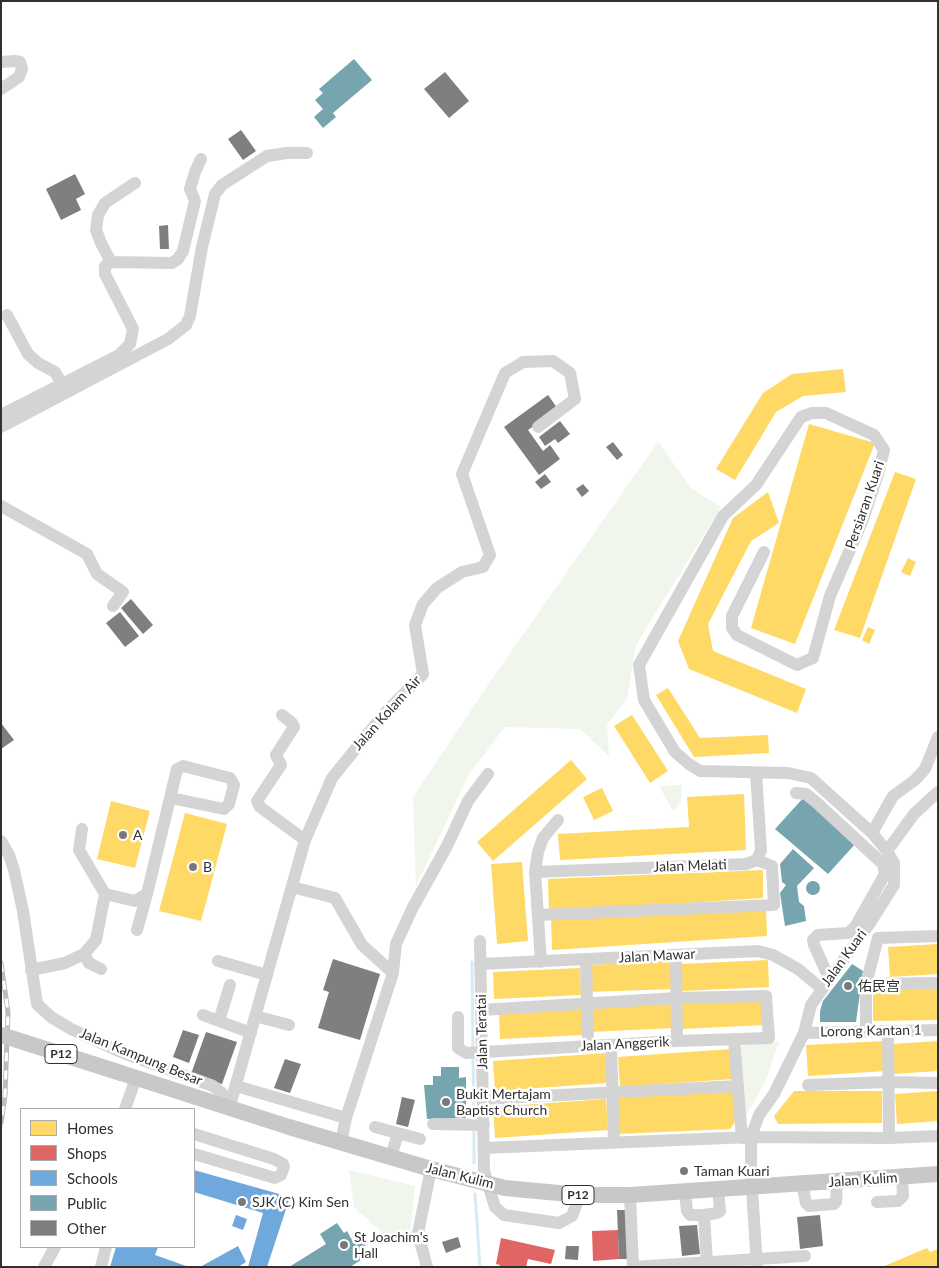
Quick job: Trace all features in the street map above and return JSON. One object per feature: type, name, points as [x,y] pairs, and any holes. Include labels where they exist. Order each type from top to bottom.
[{"type":"main road","name":"Jalan Kulim","points":[[1,1035],[229,1109],[391,1158],[505,1188],[580,1195],[630,1195],[938,1174]]},
{"type":"street","points":[[1,62],[20,62],[22,68],[18,76],[1,89]]},
{"type":"street","points":[[1,427],[168,339],[186,325],[190,316],[202,247],[215,194],[222,186],[267,156],[287,153],[306,154]]},
{"type":"street","points":[[1,415],[119,356],[130,344],[133,328],[105,274],[104,266],[111,262],[172,264],[178,259],[183,251],[195,201],[190,189],[201,159]]},
{"type":"street","points":[[111,262],[96,230],[98,215],[105,203],[135,183]]},
{"type":"street","points":[[7,315],[28,354],[38,363],[55,372],[62,384]]},
{"type":"street","name":"Jalan Kolam Air","points":[[229,1109],[305,840],[332,778],[383,715],[423,674],[415,625],[423,604],[437,588],[462,572],[483,567],[490,555],[462,474],[504,373],[523,362],[553,361],[570,373],[575,399],[538,427]]},
{"type":"street","name":"Persiaran Kuari","points":[[764,552],[732,616],[732,628],[738,635],[798,665],[813,658],[830,596],[862,522],[876,482],[884,450],[874,435],[826,413],[812,413],[801,417],[756,484],[723,516],[639,665],[644,700],[675,752],[682,758],[700,771],[788,773]]},
{"type":"street","points":[[1,506],[87,554],[97,574],[123,592],[113,606]]},
{"type":"street","points":[[282,715],[294,727],[276,755],[281,765],[257,801],[260,807],[305,840]]},
{"type":"street","points":[[872,833],[894,796],[915,780],[925,769],[938,737]]},
{"type":"street","points":[[137,930],[171,798],[176,769],[182,766],[230,778],[234,786],[229,804],[224,809],[171,798]]},
{"type":"street","points":[[538,915],[774,905],[772,866],[756,860],[760,850],[756,773]]},
{"type":"street","name":"Jalan Kuari","points":[[756,1263],[747,1137],[759,1115],[774,1094],[804,1033],[811,1005],[870,923],[894,885],[894,863],[872,833],[811,778],[788,773]]},
{"type":"street","points":[[341,1143],[346,1118],[393,973],[396,944],[468,801],[488,774]]},
{"type":"street","points":[[887,851],[914,814],[938,792]]},
{"type":"street","points":[[796,793],[806,794],[848,830],[883,864],[885,874],[862,915],[848,933],[815,936],[813,940],[814,946],[830,978]]},
{"type":"street","points":[[540,962],[535,872],[538,852],[544,838],[558,820]]},
{"type":"street","points":[[848,830],[858,820]]},
{"type":"street","points":[[31,970],[65,963],[84,954],[96,940],[104,894],[79,850],[82,829]]},
{"type":"street","name":"Jalan Kampung Besar","points":[[1,842],[9,855],[14,870],[23,910],[36,1004],[50,1017],[71,1029],[121,1052],[214,1086],[222,1093],[229,1109]]},
{"type":"street","name":"Jalan Melati","points":[[535,872],[746,864],[756,860]]},
{"type":"street","points":[[292,887],[335,898],[362,945],[393,973]]},
{"type":"street","points":[[104,894],[135,901],[147,894]]},
{"type":"street","points":[[866,1032],[866,984],[878,938],[938,936]]},
{"type":"street","name":"Jalan Teratai","points":[[480,941],[484,1171],[495,1207],[504,1215],[559,1223],[572,1216],[580,1195]]},
{"type":"street","name":"Jalan Mawar","points":[[480,964],[758,952],[773,955],[798,969],[822,989]]},
{"type":"street","points":[[84,954],[90,963],[101,969]]},
{"type":"street","points":[[676,955],[677,1041]]},
{"type":"street","points":[[586,960],[588,1046]]},
{"type":"street","points":[[218,961],[267,976]]},
{"type":"street","points":[[866,984],[938,983]]},
{"type":"street","points":[[219,1021],[230,985]]},
{"type":"street","name":"Jalan Anggerik","points":[[458,1016],[458,1048],[466,1053],[677,1041],[769,1038],[766,996],[677,998]]},
{"type":"street","points":[[481,1010],[677,998]]},
{"type":"street","points":[[203,1015],[251,1033]]},
{"type":"street","points":[[256,1016],[289,1026]]},
{"type":"street","name":"Lorong Kantan 1","points":[[804,1033],[938,1030]]},
{"type":"street","points":[[888,1031],[889,1138]]},
{"type":"street","points":[[734,1039],[738,1086],[747,1137]]},
{"type":"street","points":[[611,1045],[614,1143]]},
{"type":"street","points":[[125,1108],[129,1075]]},
{"type":"street","points":[[808,1085],[889,1082],[938,1083]]},
{"type":"street","points":[[236,1086],[346,1118]]},
{"type":"street","points":[[483,1099],[738,1086]]},
{"type":"street","points":[[434,1124],[484,1125]]},
{"type":"street","points":[[374,1127],[420,1139]]},
{"type":"street","points":[[195,1134],[236,1141],[278,1160],[284,1166],[281,1175],[275,1178],[195,1154]]},
{"type":"street","points":[[391,1158],[398,1134]]},
{"type":"street","points":[[484,1148],[747,1137],[889,1138],[938,1136]]},
{"type":"street","points":[[427,1267],[418,1233],[431,1169]]},
{"type":"street","points":[[877,1202],[898,1200],[903,1196],[902,1177]]},
{"type":"street","points":[[802,1184],[806,1203],[809,1206],[817,1206],[834,1204],[836,1202],[837,1182]]},
{"type":"street","points":[[685,1192],[687,1211],[690,1215],[704,1215],[717,1213],[720,1210],[718,1189]]},
{"type":"street","points":[[630,1195],[633,1267],[707,1262],[756,1263],[805,1256]]},
{"type":"street","points":[[704,1215],[707,1262]]},
{"type":"street","points":[[44,1267],[54,1248]]},
{"type":"street","points":[[100,1267],[106,1248]]},
{"type":"shaded area","points":[[658,442],[692,489],[721,507],[636,645],[627,698],[607,725],[609,756],[580,729],[505,727],[469,774],[416,886],[413,797],[490,682]]},
{"type":"shaded area","points":[[682,785],[681,802],[673,811],[659,786]]},
{"type":"shaded area","points":[[779,1042],[765,1082],[744,1119],[740,1045]]},
{"type":"shaded area","points":[[349,1170],[415,1186],[410,1234],[394,1244],[354,1207]]},
{"type":"building: Homes","points":[[843,369],[846,392],[803,396],[776,412],[735,480],[716,469],[763,393],[792,374]]},
{"type":"building: Homes","points":[[809,424],[875,443],[795,644],[751,628]]},
{"type":"building: Homes","points":[[895,472],[916,479],[860,638],[834,630]]},
{"type":"building: Homes","points":[[768,492],[779,523],[751,541],[708,624],[713,651],[806,689],[797,713],[689,669],[678,641],[733,518]]},
{"type":"building: Homes","points":[[908,558],[916,562],[910,576],[901,572]]},
{"type":"building: Homes","points":[[868,627],[875,630],[869,644],[862,640]]},
{"type":"building: Homes","points":[[668,688],[700,738],[768,735],[769,753],[694,757],[656,695]]},
{"type":"building: Homes","points":[[632,715],[668,771],[650,783],[614,726]]},
{"type":"building: Homes","points":[[571,760],[587,779],[493,861],[477,842]]},
{"type":"building: Homes","points":[[602,788],[613,811],[594,820],[583,797]]},
{"type":"building: Homes","points":[[744,794],[746,850],[560,860],[558,834],[689,827],[687,797]]},
{"type":"building: Homes","name":"A","points":[[111,801],[150,811],[135,868],[97,859]]},
{"type":"building: Homes","name":"B","points":[[185,813],[227,824],[201,921],[159,911]]},
{"type":"building: Homes","points":[[522,862],[528,941],[497,944],[491,864]]},
{"type":"building: Homes","points":[[763,870],[763,898],[549,912],[548,879]]},
{"type":"building: Homes","points":[[766,908],[767,936],[552,950],[551,917]]},
{"type":"building: Homes","points":[[938,944],[938,974],[890,977],[888,947]]},
{"type":"building: Homes","points":[[768,960],[769,987],[682,991],[681,964]]},
{"type":"building: Homes","points":[[674,961],[674,989],[588,992],[587,965]]},
{"type":"building: Homes","points":[[580,968],[581,995],[494,999],[493,972]]},
{"type":"building: Homes","points":[[938,988],[938,1020],[873,1021],[873,989]]},
{"type":"building: Homes","points":[[763,998],[765,1025],[681,1029],[680,1002]]},
{"type":"building: Homes","points":[[673,1001],[674,1028],[591,1032],[590,1005]]},
{"type":"building: Homes","points":[[582,1008],[583,1035],[500,1039],[499,1013]]},
{"type":"building: Homes","points":[[884,1041],[886,1071],[808,1076],[806,1045]]},
{"type":"building: Homes","points":[[938,1041],[938,1071],[893,1074],[892,1044]]},
{"type":"building: Homes","points":[[731,1049],[733,1079],[620,1087],[618,1057]]},
{"type":"building: Homes","points":[[606,1053],[608,1083],[495,1091],[493,1061]]},
{"type":"building: Homes","points":[[734,1091],[735,1122],[730,1129],[618,1134],[616,1096]]},
{"type":"building: Homes","points":[[794,1091],[882,1091],[882,1123],[778,1124],[774,1116]]},
{"type":"building: Homes","points":[[938,1091],[938,1121],[897,1124],[895,1094]]},
{"type":"building: Homes","points":[[606,1099],[608,1130],[495,1138],[493,1107]]},
{"type":"building: Homes","name":"Taman Kuari","points":[[680,1168],[688,1168],[688,1174],[680,1174]]},
{"type":"building: Homes","points":[[927,1248],[930,1252],[938,1249],[938,1267],[882,1267]]},
{"type":"building: Shops","points":[[618,1230],[619,1259],[593,1261],[592,1231]]},
{"type":"building: Shops","points":[[501,1238],[555,1250],[551,1264],[528,1259],[526,1267],[499,1267],[500,1265],[496,1264]]},
{"type":"building: Schools","points":[[195,1170],[290,1197],[267,1267],[248,1267],[263,1213],[195,1192]]},
{"type":"building: Schools","points":[[236,1215],[247,1219],[243,1230],[232,1226]]},
{"type":"building: Schools","points":[[238,1246],[246,1262],[238,1267],[200,1267]]},
{"type":"building: Schools","points":[[116,1248],[158,1248],[155,1255],[189,1267],[110,1267]]},
{"type":"building: Public","points":[[354,59],[372,80],[333,113],[336,117],[323,128],[314,117],[323,109],[315,100],[323,93],[319,89]]},
{"type":"building: Public","points":[[805,796],[857,842],[828,874],[775,829]]},
{"type":"building: Public","points":[[793,849],[814,868],[797,886],[799,902],[804,906],[806,921],[785,926],[780,893],[786,885],[782,882],[780,864]]},
{"type":"building: Public","points":[[813,881],[818,883],[820,888],[818,893],[813,895],[808,893],[806,888],[808,883]]},
{"type":"building: Public","name":"佑民宫","points":[[852,964],[863,971],[856,1022],[820,1022],[820,1011],[823,1001]]},
{"type":"building: Public","name":"Bukit Mertajam Baptist Church","points":[[441,1067],[459,1067],[459,1078],[466,1077],[466,1118],[427,1119],[424,1085],[433,1085],[433,1076],[441,1076]]},
{"type":"building: Public","name":"St Joachim's Hall","points":[[337,1223],[344,1233],[347,1231],[352,1240],[359,1235],[366,1246],[359,1250],[364,1258],[350,1267],[289,1267],[326,1244],[320,1234]]},
{"type":"building: Other","points":[[445,72],[469,101],[449,118],[424,89]]},
{"type":"building: Other","points":[[241,130],[256,151],[243,160],[228,139]]},
{"type":"building: Other","points":[[75,174],[85,194],[76,199],[81,210],[61,220],[46,189]]},
{"type":"building: Other","points":[[168,225],[169,249],[160,249],[159,226]]},
{"type":"building: Other","points":[[548,395],[558,409],[528,430],[543,451],[550,445],[560,459],[539,475],[504,427]]},
{"type":"building: Other","points":[[560,421],[570,434],[558,443],[555,439],[545,446],[539,437]]},
{"type":"building: Other","points":[[613,442],[623,455],[617,460],[606,447]]},
{"type":"building: Other","points":[[545,474],[551,482],[541,489],[535,482]]},
{"type":"building: Other","points":[[583,484],[589,491],[582,497],[576,489]]},
{"type":"building: Other","points":[[131,599],[153,625],[143,634],[121,608]]},
{"type":"building: Other","points":[[120,612],[139,636],[125,647],[106,623]]},
{"type":"building: Other","points":[[1,723],[14,740],[1,749]]},
{"type":"building: Other","points":[[333,959],[380,974],[360,1040],[318,1028],[329,992],[323,990]]},
{"type":"building: Other","points":[[183,1030],[199,1035],[189,1063],[173,1057]]},
{"type":"building: Other","points":[[206,1032],[237,1042],[222,1084],[191,1074]]},
{"type":"building: Other","points":[[285,1059],[301,1064],[290,1093],[274,1088]]},
{"type":"building: Other","points":[[402,1097],[415,1100],[408,1127],[396,1124]]},
{"type":"building: Other","points":[[617,1210],[628,1210],[630,1259],[619,1259]]},
{"type":"building: Other","points":[[820,1215],[823,1246],[800,1249],[797,1217]]},
{"type":"building: Other","points":[[697,1225],[700,1254],[682,1256],[679,1226]]},
{"type":"building: Other","points":[[458,1237],[461,1247],[446,1253],[442,1242]]},
{"type":"building: Other","points":[[566,1246],[579,1246],[578,1260],[565,1259]]},
{"type":"waterway","points":[[472,962],[473,1048]]},
{"type":"waterway","points":[[473,1055],[474,1121]]},
{"type":"waterway","points":[[474,1127],[474,1163]]},
{"type":"waterway","points":[[475,1194],[480,1267]]},
{"type":"railway","points":[[1,963],[8,1012],[5,1096],[1,1123]]},
{"type":"place","name":"A","points":[[123,835]]},
{"type":"place","name":"B","points":[[193,867]]},
{"type":"place","name":"佑民宫","points":[[848,986]]},
{"type":"place","name":"Bukit Mertajam Baptist Church","points":[[446,1102]]},
{"type":"place","name":"Taman Kuari","points":[[684,1171]]},
{"type":"place","name":"SJK (C) Kim Sen","points":[[242,1202]]},
{"type":"place","name":"St Joachim's Hall","points":[[344,1245]]}]
